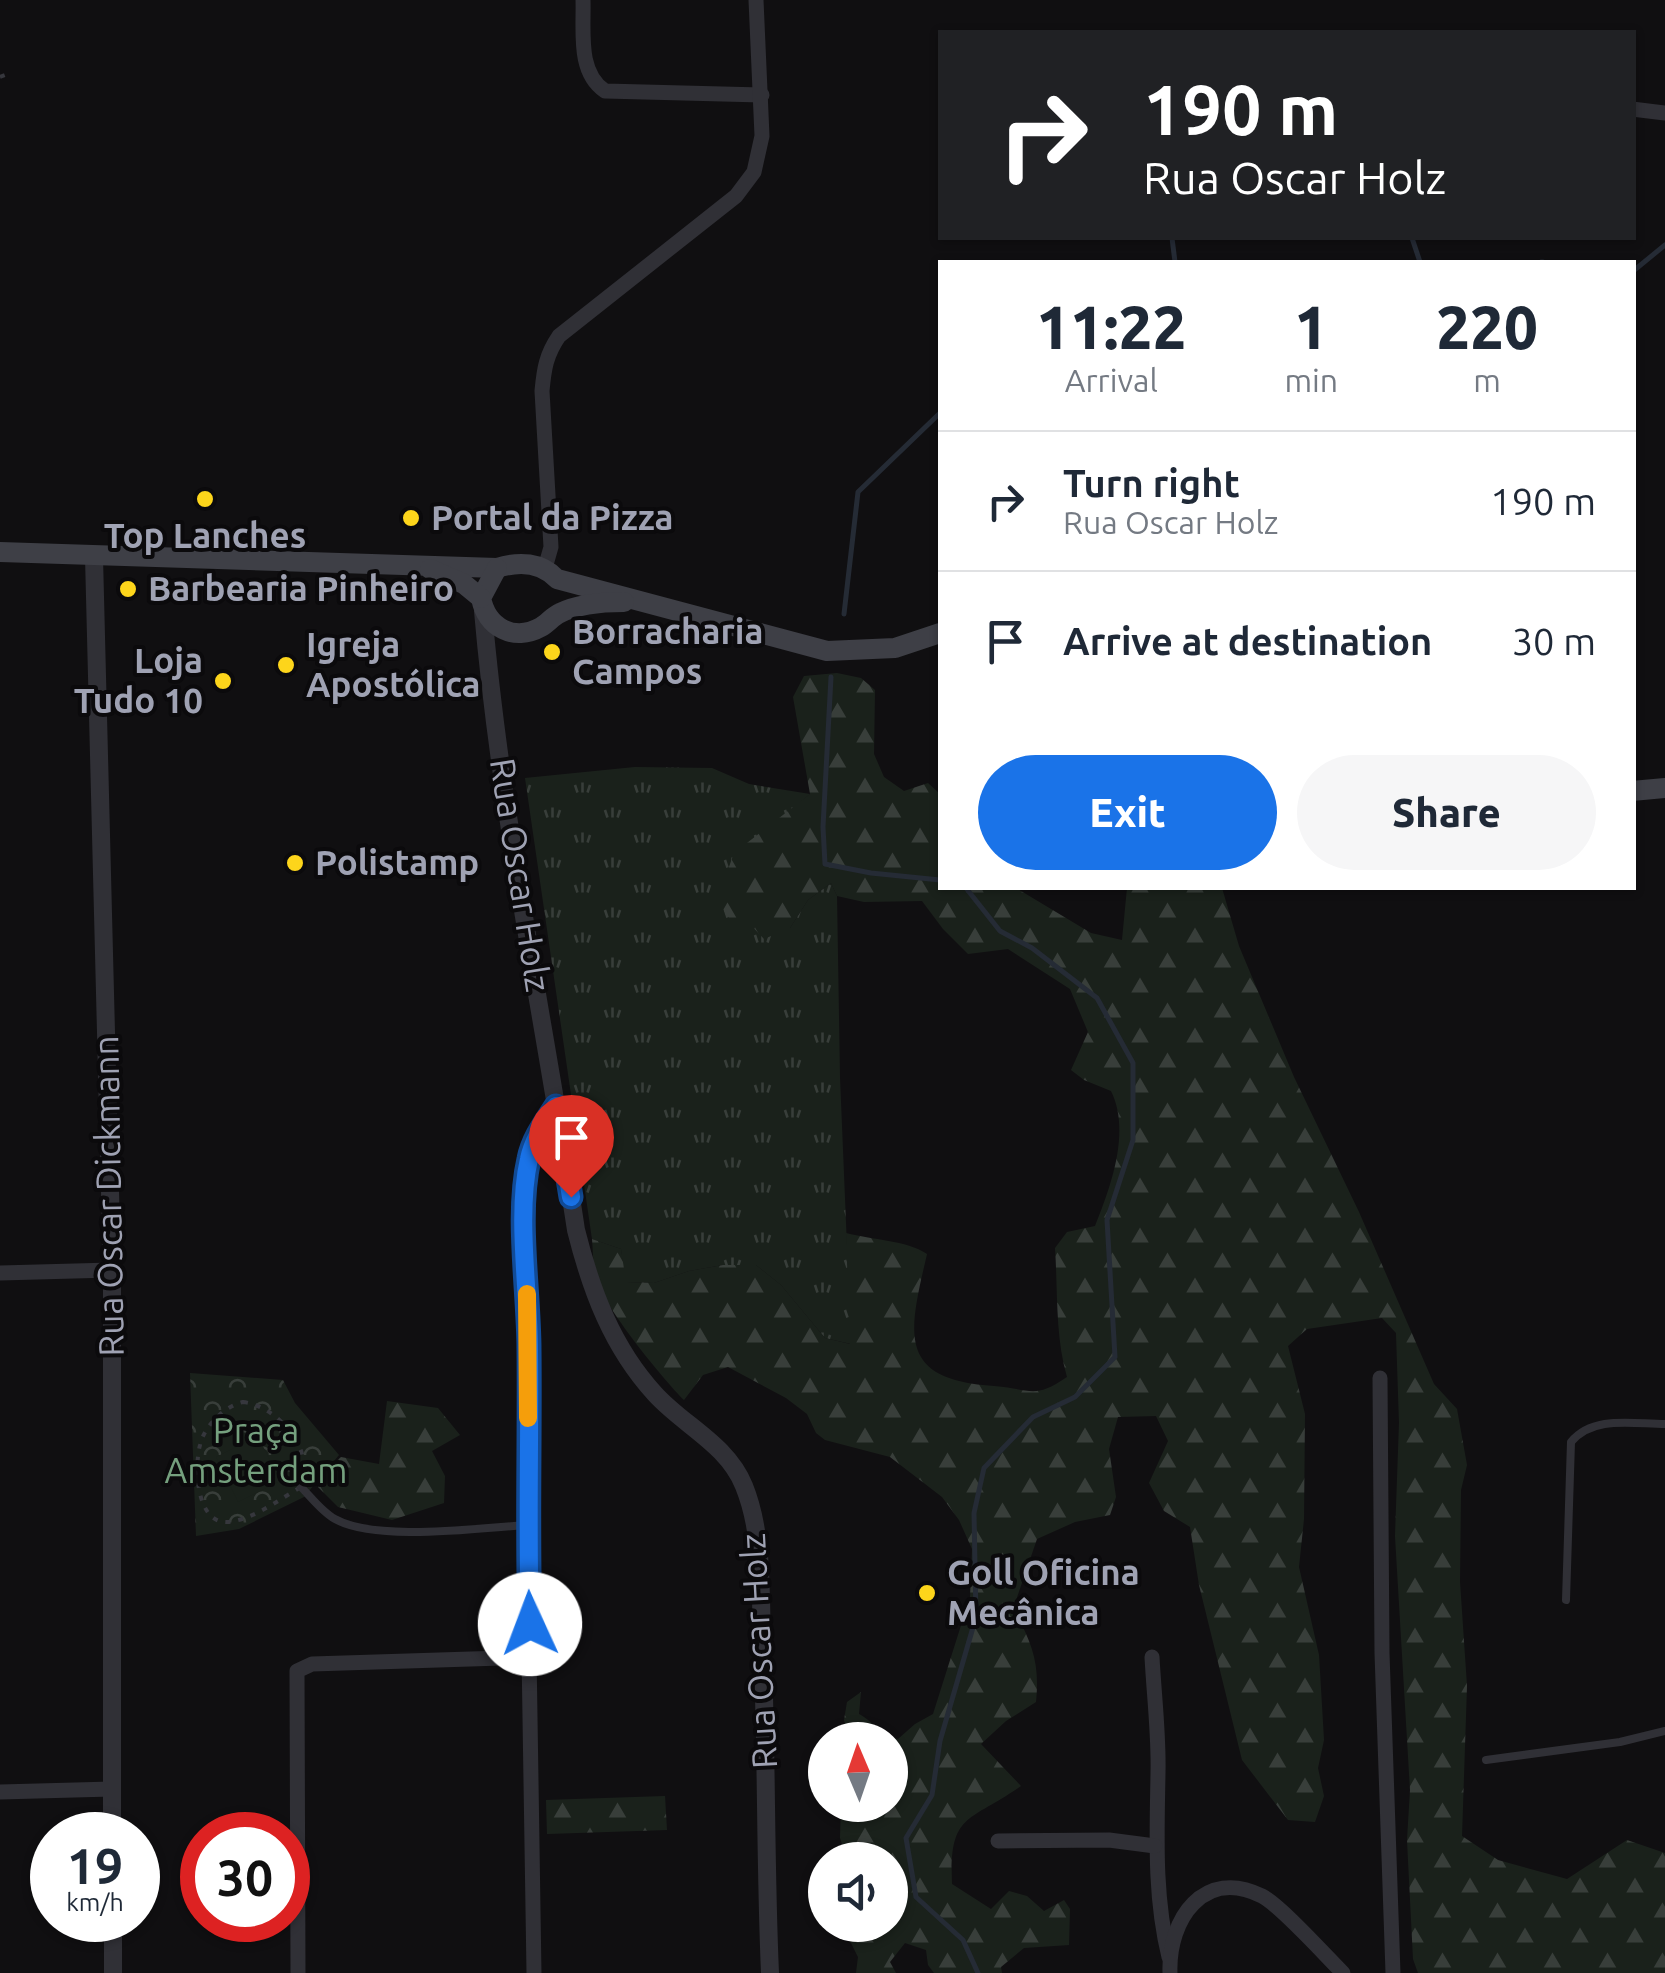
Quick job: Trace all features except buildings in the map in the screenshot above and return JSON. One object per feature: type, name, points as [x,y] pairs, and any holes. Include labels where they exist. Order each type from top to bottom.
[{"type":"main road","points":[[0,552],[497,568],[525,563],[646,602],[827,651],[895,648],[938,635]]},
{"type":"main road","points":[[409,563],[443,572],[482,604],[504,630],[518,635],[539,628],[559,613],[614,602],[646,602]]},
{"type":"main road","points":[[482,604],[497,568]]},
{"type":"main road","points":[[551,574],[559,613]]},
{"type":"main road","points":[[1636,791],[1665,788]]},
{"type":"street","points":[[583,0],[586,68],[592,83],[605,92],[762,95]]},
{"type":"street","points":[[551,574],[542,392],[549,351],[560,336],[736,196],[754,172],[762,136],[756,0]]},
{"type":"street","points":[[1636,109],[1665,113]]},
{"type":"street","name":"Rua Oscar Dickmann","points":[[94,557],[112,1270],[112,1812]]},
{"type":"street","name":"Rua Oscar Holz","points":[[482,604],[489,675],[556,1106],[576,1230],[593,1293],[636,1369],[670,1408],[723,1452],[735,1468],[752,1507],[759,1550],[770,1973]]},
{"type":"street","points":[[489,675],[499,644],[518,635]]},
{"type":"street","points":[[534,1973],[527,1526],[529,1348],[524,1199],[528,1160],[536,1136],[556,1106]]},
{"type":"street","points":[[0,1273],[112,1270]]},
{"type":"street","points":[[1380,1378],[1382,1653],[1393,1973]]},
{"type":"street","points":[[1152,1657],[1158,1769],[1155,1846],[1169,1965]]},
{"type":"street","points":[[298,1973],[297,1670],[312,1664],[530,1658]]},
{"type":"street","points":[[0,1792],[112,1790]]},
{"type":"street","points":[[998,1841],[1109,1840],[1155,1846]]},
{"type":"street","points":[[1169,1965],[1185,1909],[1211,1891],[1232,1888],[1264,1897],[1343,1973]]},
{"type":"street","points":[[112,1942],[113,1973]]},
{"type":"lane","points":[[1566,1600],[1571,1442],[1580,1431],[1594,1424],[1665,1424]]},
{"type":"lane","points":[[301,1488],[333,1518],[358,1528],[392,1531],[527,1526]]},
{"type":"lane","points":[[1486,1760],[1620,1742],[1665,1731]]},
{"type":"path","points":[[0,77],[8,74]]},
{"type":"path","points":[[233,1404],[262,1406],[272,1412],[302,1455],[301,1488],[250,1515],[230,1522],[216,1520],[206,1513],[200,1497],[200,1443],[233,1404]]},
{"type":"green space","points":[[837,673],[861,678],[875,690],[874,754],[884,777],[904,791],[928,783],[938,792],[938,890],[1019,890],[1091,933],[1122,940],[1127,890],[1223,890],[1239,946],[1294,1077],[1359,1212],[1434,1384],[1457,1409],[1467,1465],[1461,1490],[1460,1582],[1467,1686],[1462,1836],[1498,1860],[1567,1879],[1627,1840],[1665,1853],[1665,1973],[1418,1973],[1413,1959],[1407,1840],[1410,1790],[1395,1536],[1399,1423],[1396,1333],[1382,1318],[1307,1329],[1288,1346],[1305,1414],[1304,1519],[1299,1567],[1319,1655],[1324,1740],[1318,1768],[1324,1796],[1315,1822],[1288,1820],[1242,1760],[1199,1585],[1190,1527],[1164,1511],[1149,1483],[1168,1441],[1156,1416],[1118,1417],[1109,1449],[1116,1497],[1110,1515],[1075,1522],[1037,1539],[1013,1609],[1033,1653],[1036,1702],[1006,1721],[981,1744],[1021,1786],[966,1822],[954,1844],[952,1861],[952,1884],[991,1909],[1009,1891],[1027,1896],[1044,1911],[1064,1900],[1070,1909],[1069,1945],[1024,1948],[1001,1967],[1002,1973],[934,1973],[928,1965],[926,1950],[905,1943],[890,1962],[896,1973],[856,1973],[858,1957],[850,1942],[908,1942],[908,1842],[841,1842],[840,1822],[908,1822],[908,1730],[933,1714],[970,1597],[972,1549],[959,1520],[942,1497],[890,1457],[825,1440],[816,1433],[807,1414],[786,1398],[728,1367],[703,1375],[684,1400],[610,1306],[596,1278],[592,1239],[621,1249],[626,1282],[654,1283],[723,1265],[756,1265],[781,1285],[825,1338],[850,1344],[846,1233],[909,1246],[927,1254],[914,1328],[925,1362],[939,1374],[962,1382],[1039,1391],[1067,1377],[1059,1329],[1055,1248],[1067,1232],[1095,1226],[1112,1176],[1119,1123],[1111,1091],[1071,1070],[1088,1032],[1070,989],[1008,949],[968,954],[922,901],[864,902],[837,896],[831,883],[808,900],[790,928],[764,939],[749,923],[729,918],[717,900],[734,853],[810,794],[793,697],[804,676]]},
{"type":"green space","points":[[635,767],[712,768],[749,784],[810,794],[786,814],[790,928],[808,900],[831,883],[837,896],[851,1344],[825,1338],[781,1285],[756,1265],[689,1271],[654,1283],[625,1282],[621,1249],[592,1239],[525,778]]},
{"type":"green space","name":"Praça Amsterdam","points":[[190,1373],[283,1380],[295,1403],[339,1455],[304,1497],[239,1529],[196,1536]]},
{"type":"green space","points":[[387,1401],[438,1408],[460,1435],[432,1451],[445,1476],[444,1503],[392,1520],[338,1507],[318,1487],[323,1473],[341,1457],[379,1464]]},
{"type":"green space","points":[[258,1436],[280,1481],[238,1502],[216,1457]]},
{"type":"green space","points":[[861,1692],[859,1714],[870,1722],[844,1722],[847,1702]]},
{"type":"green space","points":[[665,1796],[667,1830],[547,1834],[546,1800]]},
{"type":"waterway","points":[[1172,240],[1175,260]]},
{"type":"waterway","points":[[1413,240],[1419,260]]},
{"type":"waterway","points":[[1636,269],[1665,245]]},
{"type":"waterway","points":[[844,614],[858,492],[938,415]]},
{"type":"waterway","points":[[831,677],[823,827],[825,864],[938,880]]},
{"type":"waterway","points":[[968,890],[1000,931],[1032,948],[1097,998],[1133,1063],[1133,1140],[1107,1220],[1115,1357],[1075,1397],[1033,1417],[984,1468],[974,1513],[976,1617],[940,1741],[932,1795],[906,1838],[916,1897],[963,1940],[978,1973]]},
{"type":"slow traffic","points":[[527,1294],[528,1418]]},
{"type":"place","name":"Top Lanches","points":[[205,499]]},
{"type":"place","name":"Portal da Pizza","points":[[411,518]]},
{"type":"place","name":"Barbearia Pinheiro","points":[[128,589]]},
{"type":"place","name":"Borracharia Campos","points":[[552,652]]},
{"type":"place","name":"Igreja Apostólica","points":[[286,665]]},
{"type":"place","name":"Loja Tudo 10","points":[[223,681]]},
{"type":"place","name":"Polistamp","points":[[295,863]]},
{"type":"place","name":"Goll Oficina Mecânica","points":[[927,1593]]},
{"type":"route","points":[[530,1624],[524,1199],[528,1160],[536,1136],[556,1106],[571,1197]]}]
